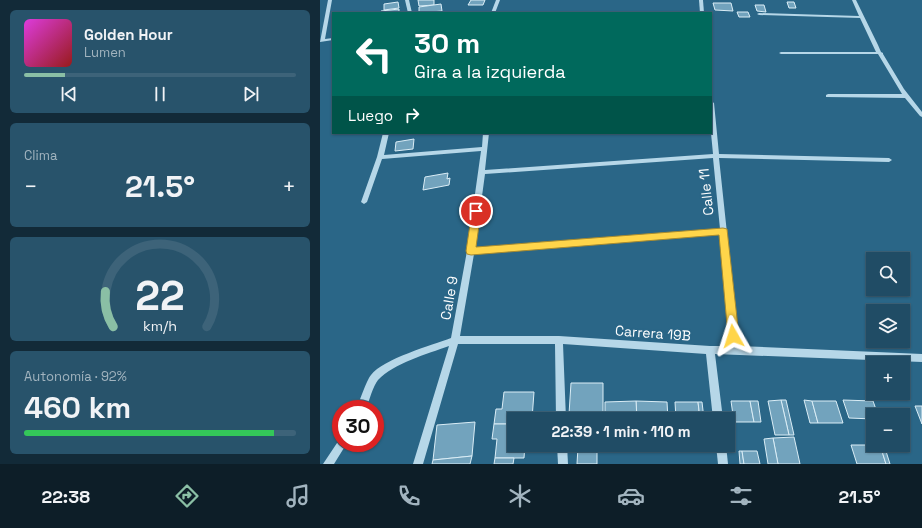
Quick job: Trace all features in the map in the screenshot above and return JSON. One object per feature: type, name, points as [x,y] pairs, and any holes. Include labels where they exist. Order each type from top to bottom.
[{"type":"street","points":[[330,0],[321,41],[332,39]]},
{"type":"street","points":[[407,0],[410,12]]},
{"type":"street","points":[[493,12],[498,0]]},
{"type":"street","points":[[701,0],[702,12]]},
{"type":"street","points":[[854,0],[905,96],[922,115]]},
{"type":"street","points":[[759,14],[862,17]]},
{"type":"street","points":[[782,53],[881,53]]},
{"type":"street","points":[[828,96],[905,96]]},
{"type":"street","name":"Calle 11","points":[[712,114],[735,350]]},
{"type":"street","points":[[364,202],[380,156],[386,134]]},
{"type":"street","name":"Calle 9","points":[[418,464],[455,340],[471,251],[486,134]]},
{"type":"street","points":[[380,156],[484,149]]},
{"type":"street","points":[[482,172],[716,156],[889,160]]},
{"type":"street","points":[[471,251],[723,231]]},
{"type":"street","points":[[365,400],[374,378],[386,368],[402,360],[455,340]]},
{"type":"street","name":"Carrera 19B","points":[[455,340],[559,340],[710,350],[922,358]]},
{"type":"street","points":[[559,340],[561,412]]},
{"type":"street","points":[[710,350],[717,412]]},
{"type":"street","points":[[328,464],[336,452]]},
{"type":"street","points":[[562,452],[563,464]]},
{"type":"street","points":[[722,452],[723,464]]},
{"type":"building","points":[[418,0],[434,0],[434,5],[419,6]]},
{"type":"building","points":[[471,0],[485,0],[483,5],[468,5]]},
{"type":"building","points":[[398,2],[399,8],[384,10],[384,4]]},
{"type":"building","points":[[787,2],[794,2],[796,8],[789,8]]},
{"type":"building","points":[[713,3],[731,3],[733,11],[715,10]]},
{"type":"building","points":[[441,4],[442,11],[419,12],[419,7]]},
{"type":"building","points":[[755,5],[764,5],[766,12],[757,11]]},
{"type":"building","points":[[399,9],[399,12],[381,11]]},
{"type":"building","points":[[737,12],[748,12],[750,17],[739,17]]},
{"type":"building","points":[[414,139],[413,149],[395,151],[396,142]]},
{"type":"building","points":[[448,173],[447,179],[450,178],[449,185],[423,190],[425,177]]},
{"type":"building","points":[[571,383],[603,383],[603,412],[569,412]]},
{"type":"building","points":[[504,392],[534,392],[533,412],[507,412],[507,424],[494,424],[496,409],[502,409]]},
{"type":"building","points":[[781,400],[786,400],[794,435],[789,435]]},
{"type":"building","points":[[781,400],[789,435],[775,435],[768,401]]},
{"type":"building","points":[[804,400],[812,401],[818,423],[810,423]]},
{"type":"building","points":[[843,400],[873,401],[876,408],[866,408],[866,419],[849,418]]},
{"type":"building","points":[[636,401],[667,402],[668,412],[637,412]]},
{"type":"building","points":[[636,401],[637,412],[605,412],[605,402]]},
{"type":"building","points":[[731,401],[750,401],[754,422],[735,422],[735,412],[733,412]]},
{"type":"building","points":[[750,401],[758,401],[761,422],[754,422]]},
{"type":"building","points":[[812,401],[836,401],[843,423],[818,423]]},
{"type":"building","points":[[675,402],[698,402],[699,412],[676,412]]},
{"type":"building","points":[[698,402],[702,402],[703,412],[699,412]]},
{"type":"building","points":[[915,406],[922,406],[922,424]]},
{"type":"building","points":[[475,422],[472,456],[433,460],[437,425]]},
{"type":"building","points":[[494,424],[507,424],[507,452],[524,452],[524,458],[495,458],[497,439],[492,439]]},
{"type":"building","points":[[794,437],[800,464],[778,464],[773,438]]},
{"type":"building","points":[[773,438],[778,464],[768,464],[764,439]]},
{"type":"building","points":[[851,445],[866,445],[866,452],[882,452],[886,464],[857,464]]},
{"type":"building","points":[[739,451],[742,451],[744,464],[740,464]]},
{"type":"building","points":[[742,451],[757,451],[760,464],[744,464]]},
{"type":"building","points":[[578,452],[597,452],[597,464],[577,464]]},
{"type":"building","points":[[882,452],[886,452],[890,464],[886,464]]},
{"type":"building","points":[[472,456],[470,464],[432,464],[433,460]]},
{"type":"building","points":[[495,458],[514,458],[513,464],[494,464]]},
{"type":"route","points":[[476,211],[471,251],[723,231],[733,336]]}]
